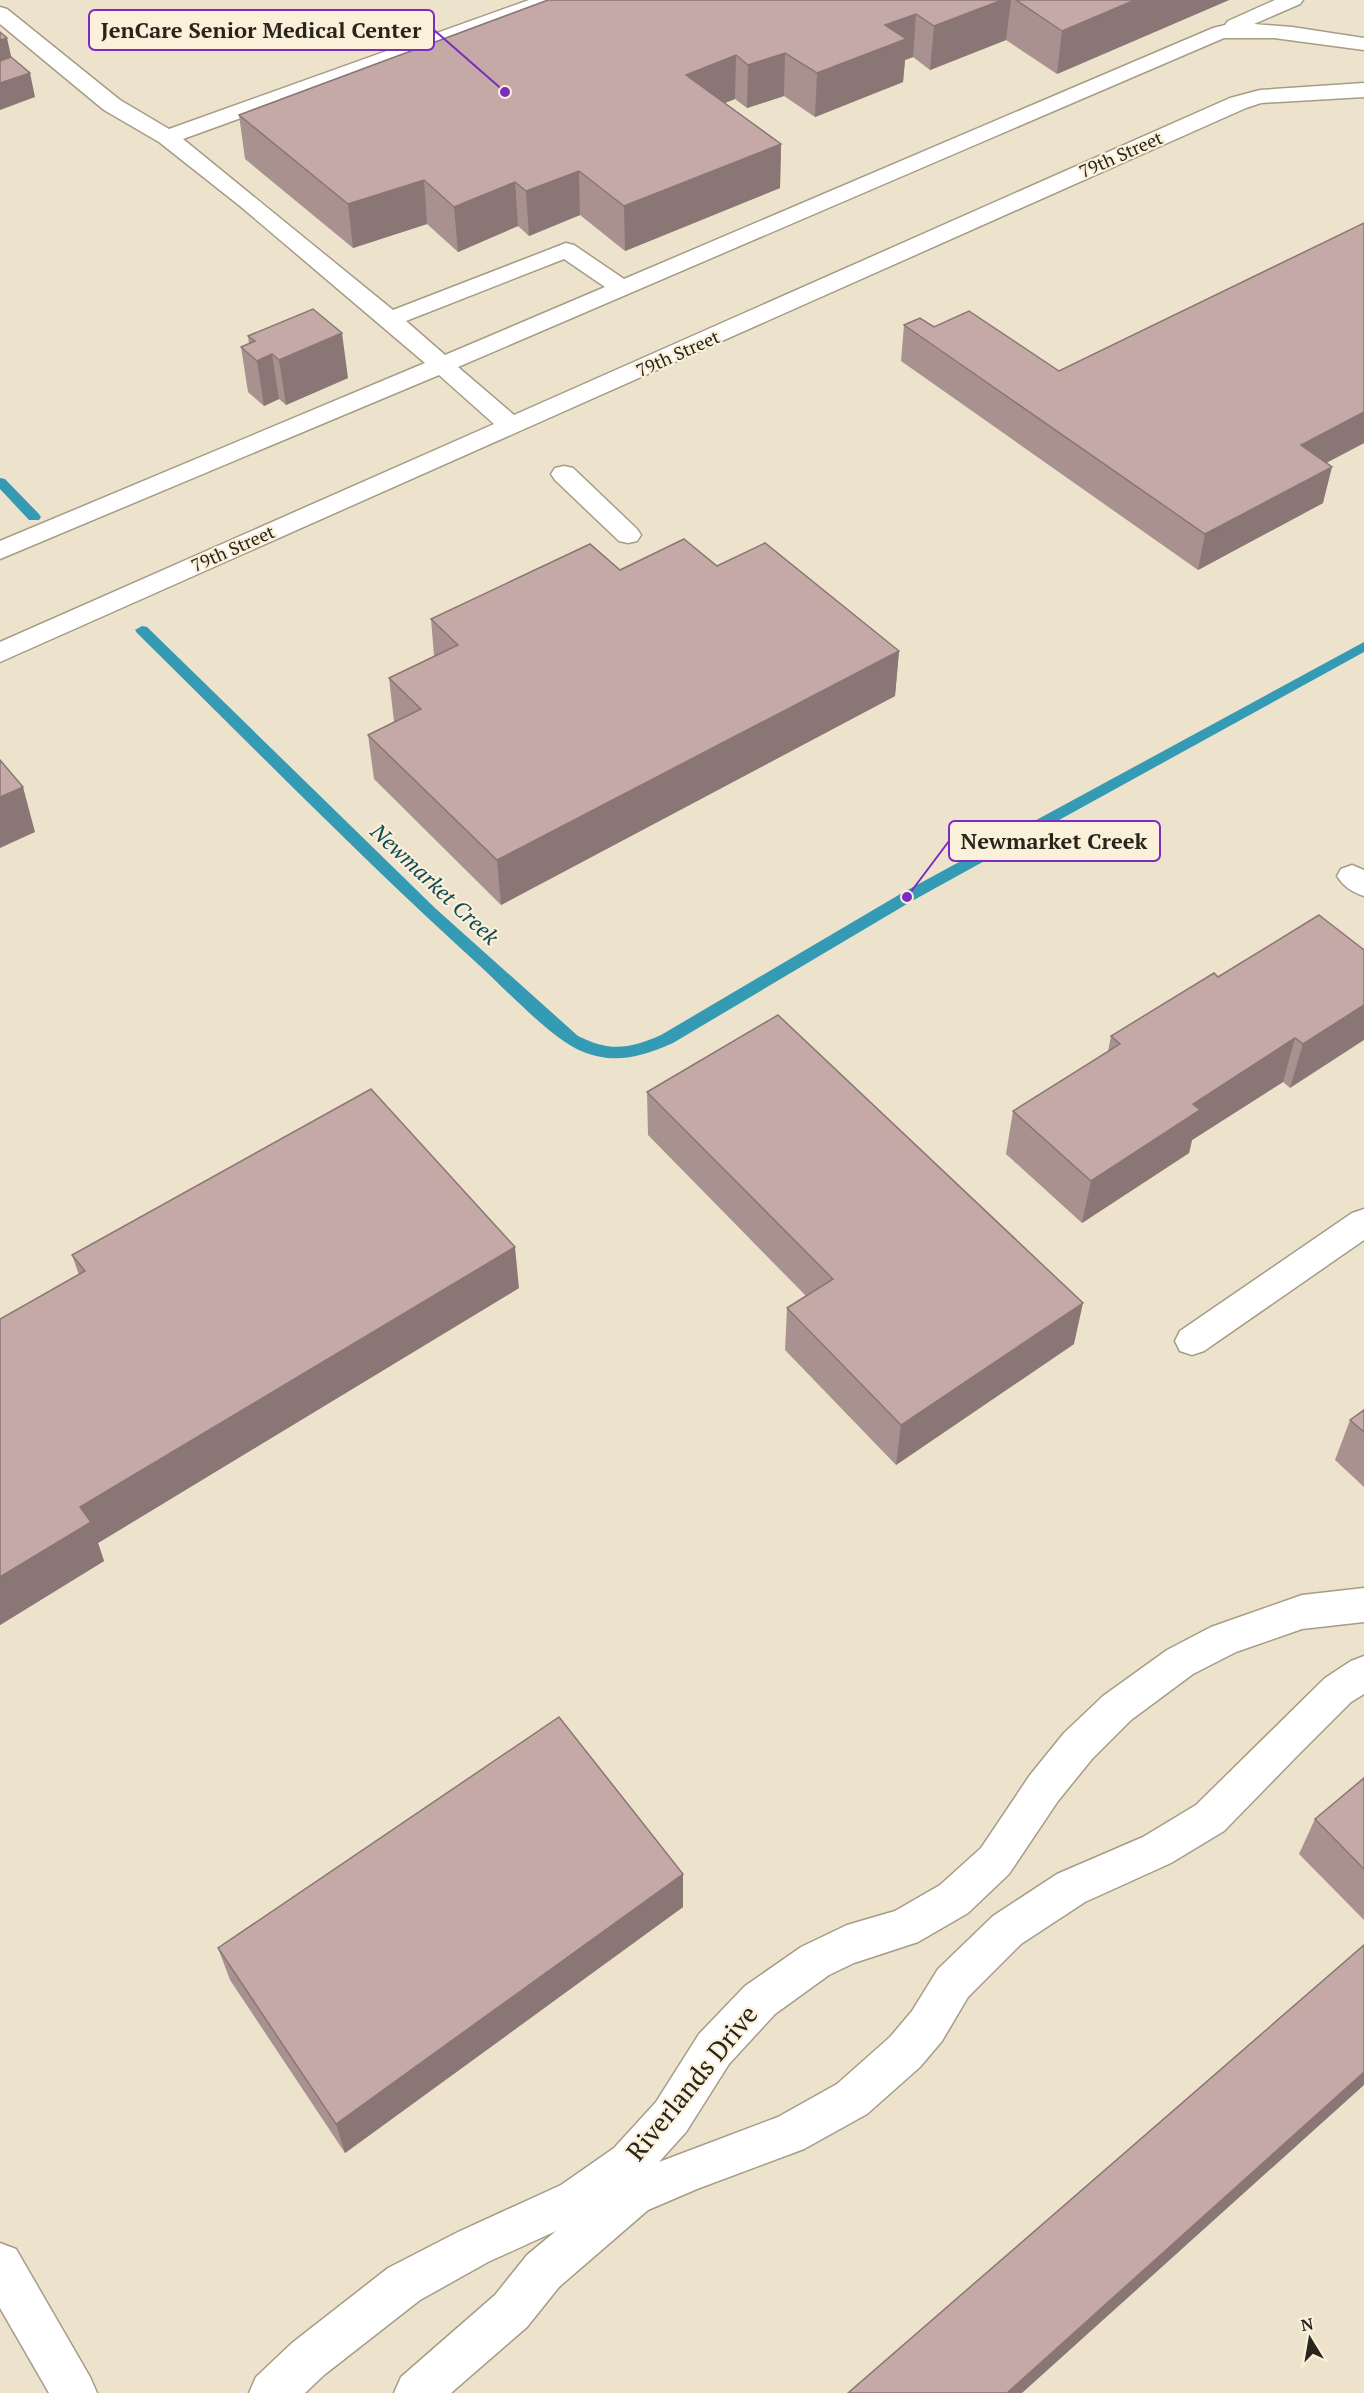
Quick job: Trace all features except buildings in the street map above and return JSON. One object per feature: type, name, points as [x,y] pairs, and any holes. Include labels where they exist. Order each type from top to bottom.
[{"type":"street","points":[[167,137],[549,0]]},
{"type":"street","points":[[0,551],[442,365],[1293,0]]},
{"type":"street","points":[[0,13],[112,105],[167,137],[316,256],[511,426]]},
{"type":"street","points":[[1220,32],[1248,29],[1279,31],[1364,44]]},
{"type":"street","name":"79th Street","points":[[0,653],[1238,103],[1270,96],[1364,90]]},
{"type":"street","points":[[390,320],[566,249],[621,288]]},
{"type":"street","points":[[564,474],[628,535]]},
{"type":"street","points":[[1192,1341],[1364,1222]]},
{"type":"street","name":"Riverlands Drive","points":[[272,2393],[308,2359],[404,2284],[473,2247],[576,2200],[628,2163],[672,2117],[714,2049],[760,2000],[815,1961],[847,1945],[904,1928],[954,1899],[995,1861],[1044,1788],[1078,1746],[1117,1708],[1180,1662],[1224,1639],[1302,1612],[1364,1605]]},
{"type":"street","name":"Riverlands Drive","points":[[417,2393],[511,2311],[543,2271],[633,2195],[692,2169],[789,2134],[852,2099],[905,2052],[927,2026],[953,1983],[1007,1930],[1071,1888],[1157,1850],[1210,1818],[1338,1690],[1364,1673]]},
{"type":"street","points":[[0,2265],[74,2393]]},
{"type":"waterway","name":"Newmarket Creek","points":[[0,482],[34,517]]},
{"type":"waterway","name":"Newmarket Creek","points":[[142,630],[430,912],[572,1040],[597,1051],[619,1054],[667,1039],[907,897],[1364,646]]},
{"type":"place","name":"JenCare Senior Medical Center","points":[[505,92]]},
{"type":"place","name":"Newmarket Creek","points":[[907,897]]}]
